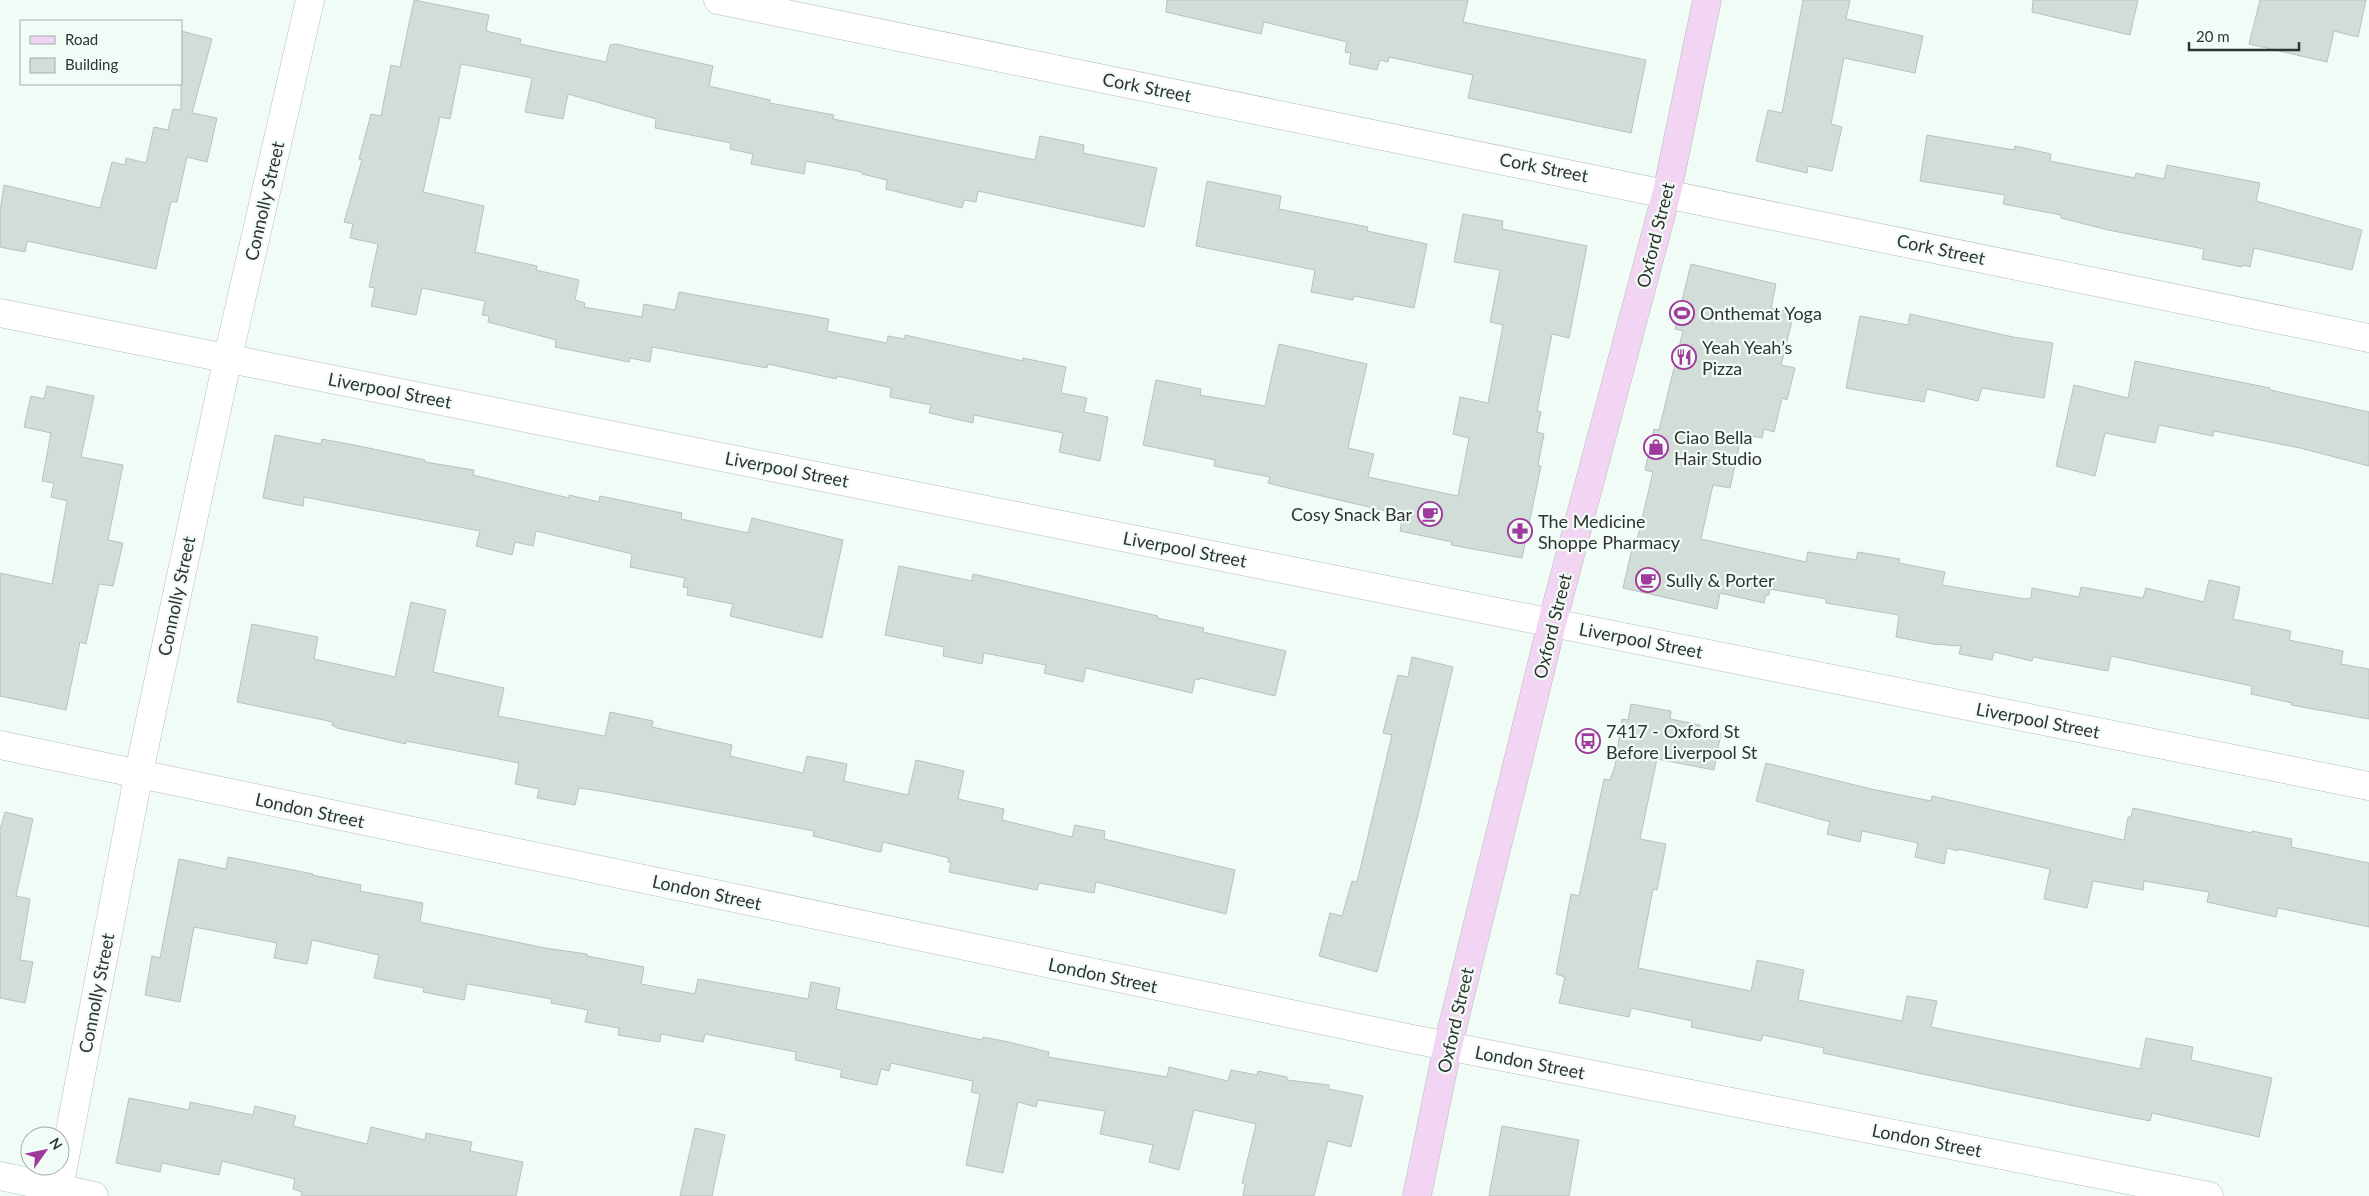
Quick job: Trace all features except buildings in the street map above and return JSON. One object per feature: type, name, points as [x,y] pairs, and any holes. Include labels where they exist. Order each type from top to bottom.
[{"type":"main road","name":"Oxford Street","points":[[1417,1196],[1448,1045],[1552,623],[1667,192],[1707,0]]},
{"type":"street","name":"Connolly Street","points":[[59,1192],[138,772],[228,357],[310,0]]},
{"type":"street","name":"Cork Street","points":[[718,0],[1667,192],[2369,338]]},
{"type":"street","name":"Liverpool Street","points":[[0,312],[2369,786]]},
{"type":"street","name":"London Street","points":[[0,745],[138,772],[203,788],[1448,1045],[2209,1196]]},
{"type":"street","points":[[0,1176],[59,1192],[94,1196]]},
{"type":"place","name":"Onthemat Yoga","points":[[1682,313]]},
{"type":"place","name":"Yeah Yeah’s Pizza","points":[[1684,357]]},
{"type":"place","name":"Ciao Bella Hair Studio","points":[[1656,447]]},
{"type":"place","name":"Cosy Snack Bar","points":[[1430,514]]},
{"type":"place","name":"The Medicine Shoppe Pharmacy","points":[[1520,531]]},
{"type":"place","name":"Sully & Porter","points":[[1648,580]]},
{"type":"place","name":"7417 - Oxford St Before Liverpool St","points":[[1588,741]]}]
